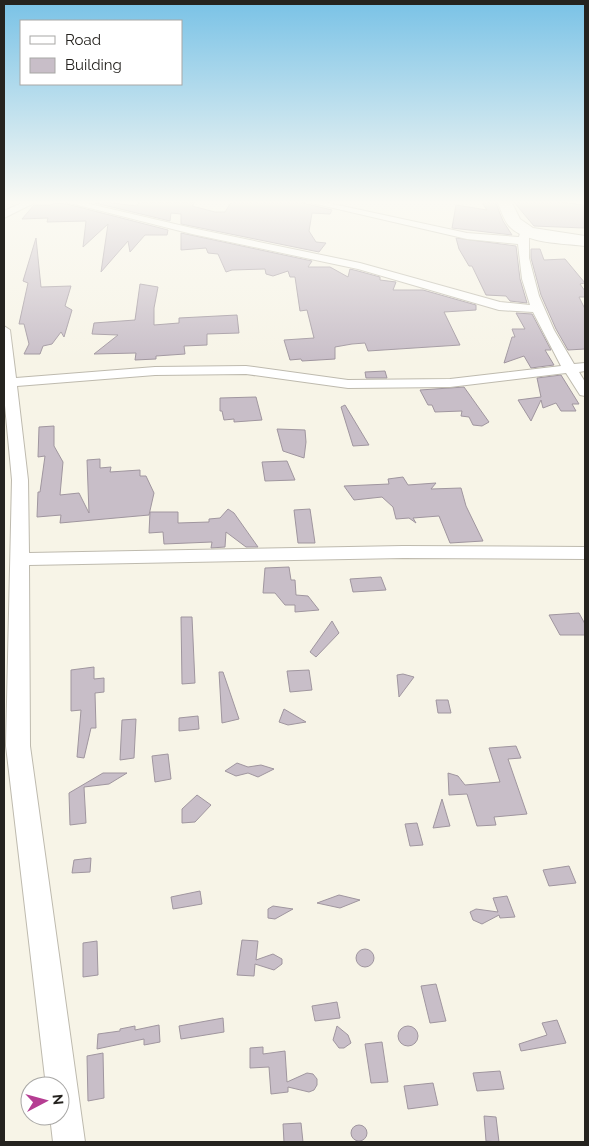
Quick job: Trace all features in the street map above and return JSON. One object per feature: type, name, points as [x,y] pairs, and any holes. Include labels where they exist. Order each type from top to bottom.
[{"type":"street","points":[[305,254],[360,266],[499,306],[538,309]]},
{"type":"street","points":[[524,254],[524,261],[538,309],[569,369],[585,392]]},
{"type":"street","points":[[4,330],[7,383],[20,480],[18,746],[69,1142]]},
{"type":"street","points":[[7,383],[155,370],[246,370],[348,384],[441,383],[585,367]]},
{"type":"street","points":[[20,559],[403,552],[585,553]]},
{"type":"building","points":[[31,254],[38,254],[41,287],[71,286],[65,306],[72,310],[64,337],[61,332],[52,344],[43,346],[40,354],[24,354],[29,344],[24,324],[19,324],[28,283],[23,281]]},
{"type":"building","points":[[104,254],[116,254],[101,272]]},
{"type":"building","points":[[218,254],[281,254],[312,261],[308,267],[330,267],[348,277],[350,269],[380,277],[380,280],[396,282],[393,290],[423,290],[476,305],[476,310],[444,312],[460,345],[368,351],[365,343],[352,344],[335,347],[335,359],[290,360],[284,340],[314,338],[307,310],[300,311],[295,277],[290,277],[288,271],[273,276],[266,274],[265,269],[232,270],[226,272]]},
{"type":"building","points":[[462,254],[517,254],[520,279],[527,303],[510,301],[506,296],[486,295],[472,266],[469,266]]},
{"type":"building","points":[[531,254],[542,254],[544,260],[565,259],[585,283],[580,284],[585,291],[585,297],[579,297],[585,309],[585,349],[568,350],[556,329],[541,295]]},
{"type":"building","points":[[140,284],[158,287],[154,308],[154,325],[179,323],[179,318],[237,315],[239,333],[207,334],[207,345],[184,346],[185,354],[156,356],[156,359],[135,360],[136,353],[94,354],[118,335],[92,334],[94,323],[135,320]]},
{"type":"building","points":[[516,313],[532,314],[551,350],[545,350],[554,365],[531,368],[524,356],[504,363],[512,337],[515,337],[512,329],[525,329]]},
{"type":"building","points":[[385,371],[387,378],[366,378],[365,372]]},
{"type":"building","points":[[561,375],[579,404],[572,404],[576,411],[561,411],[556,403],[543,408],[541,400],[531,421],[518,400],[541,397],[537,378]]},
{"type":"building","points":[[464,387],[489,422],[482,426],[473,425],[469,417],[461,416],[462,411],[435,412],[432,405],[428,405],[420,390]]},
{"type":"building","points":[[256,397],[262,420],[234,422],[234,419],[224,420],[222,411],[220,411],[220,398]]},
{"type":"building","points":[[345,405],[369,445],[353,446],[341,407]]},
{"type":"building","points":[[54,426],[54,446],[63,462],[60,495],[79,493],[89,513],[87,460],[100,459],[100,468],[111,467],[110,472],[140,470],[140,476],[146,476],[154,493],[149,515],[60,523],[61,515],[37,517],[38,492],[40,492],[45,456],[38,457],[39,427]]},
{"type":"building","points":[[277,429],[305,430],[304,458],[283,451]]},
{"type":"building","points":[[287,461],[295,480],[265,481],[262,462]]},
{"type":"building","points":[[403,477],[408,485],[436,483],[431,489],[461,488],[466,506],[483,541],[450,543],[439,516],[413,518],[416,523],[409,518],[396,519],[393,507],[382,497],[354,500],[344,486],[389,484],[388,479]]},
{"type":"building","points":[[228,509],[234,513],[258,547],[246,547],[226,532],[225,547],[211,548],[212,542],[164,544],[163,532],[149,533],[150,512],[178,512],[178,523],[209,522],[209,519],[220,518]]},
{"type":"building","points":[[310,509],[315,543],[298,543],[294,510]]},
{"type":"building","points":[[289,567],[291,580],[295,580],[296,595],[308,596],[319,610],[295,612],[295,605],[285,605],[275,593],[263,593],[265,568]]},
{"type":"building","points":[[381,577],[386,590],[353,592],[350,579]]},
{"type":"building","points":[[579,613],[585,624],[585,635],[560,635],[549,615]]},
{"type":"building","points":[[181,617],[192,617],[195,683],[182,684]]},
{"type":"building","points":[[332,621],[339,633],[316,657],[310,652]]},
{"type":"building","points":[[94,667],[94,679],[104,678],[104,692],[95,693],[96,728],[91,728],[84,758],[77,757],[81,710],[71,711],[71,670]]},
{"type":"building","points":[[309,670],[312,690],[290,692],[287,671]]},
{"type":"building","points":[[219,672],[223,672],[239,719],[222,723]]},
{"type":"building","points":[[403,674],[414,677],[399,697],[397,675]]},
{"type":"building","points":[[436,700],[448,700],[451,713],[438,713]]},
{"type":"building","points":[[284,709],[306,722],[288,725],[279,722]]},
{"type":"building","points":[[198,716],[199,729],[179,731],[179,718]]},
{"type":"building","points":[[136,719],[134,758],[120,760],[122,720]]},
{"type":"building","points":[[516,746],[521,758],[508,759],[527,814],[494,817],[496,825],[477,826],[467,794],[449,795],[448,773],[458,776],[465,785],[500,782],[489,748]]},
{"type":"building","points":[[168,754],[171,779],[155,782],[152,756]]},
{"type":"building","points":[[237,763],[248,767],[261,765],[274,769],[258,777],[248,773],[236,776],[225,771]]},
{"type":"building","points":[[103,773],[127,773],[109,784],[84,787],[86,823],[70,825],[69,793]]},
{"type":"building","points":[[197,795],[211,805],[195,822],[182,823],[182,809]]},
{"type":"building","points":[[442,799],[450,826],[433,828]]},
{"type":"building","points":[[417,823],[423,845],[410,846],[405,824]]},
{"type":"building","points":[[91,858],[90,872],[72,873],[74,860]]},
{"type":"building","points":[[569,866],[576,883],[549,886],[543,870]]},
{"type":"building","points":[[200,891],[202,904],[173,909],[171,897]]},
{"type":"building","points":[[339,895],[360,900],[340,908],[317,903]]},
{"type":"building","points":[[507,896],[515,917],[500,918],[499,915],[482,924],[473,920],[470,912],[476,909],[498,912],[493,898]]},
{"type":"building","points":[[273,906],[293,909],[275,919],[268,918],[268,909]]},
{"type":"building","points":[[242,940],[258,941],[256,960],[273,954],[282,959],[282,964],[274,970],[255,964],[254,976],[237,975]]},
{"type":"building","points":[[97,941],[98,975],[83,977],[83,943]]},
{"type":"building","points":[[365,949],[371,952],[374,958],[371,964],[365,967],[359,964],[356,958],[359,952]]},
{"type":"building","points":[[436,984],[446,1021],[430,1023],[421,986]]},
{"type":"building","points":[[337,1002],[340,1018],[315,1021],[312,1006]]},
{"type":"building","points":[[223,1018],[224,1032],[181,1039],[179,1026]]},
{"type":"building","points":[[557,1020],[566,1043],[521,1051],[519,1044],[547,1035],[542,1023]]},
{"type":"building","points":[[159,1025],[160,1042],[144,1045],[144,1039],[97,1049],[98,1034],[120,1031],[120,1029],[135,1026],[135,1030]]},
{"type":"building","points":[[337,1026],[348,1035],[351,1043],[344,1048],[339,1048],[333,1040]]},
{"type":"building","points":[[408,1026],[415,1029],[418,1036],[415,1043],[408,1046],[401,1043],[398,1036],[401,1029]]},
{"type":"building","points":[[382,1042],[388,1082],[371,1083],[365,1044]]},
{"type":"building","points":[[263,1047],[263,1054],[285,1051],[287,1082],[307,1073],[313,1074],[317,1079],[317,1085],[314,1090],[309,1092],[288,1087],[288,1092],[271,1094],[269,1067],[250,1068],[250,1048]]},
{"type":"building","points":[[103,1053],[104,1098],[88,1101],[87,1056]]},
{"type":"building","points":[[500,1071],[504,1089],[477,1091],[473,1073]]},
{"type":"building","points":[[433,1083],[438,1105],[408,1109],[404,1086]]},
{"type":"building","points":[[484,1116],[496,1117],[499,1142],[486,1141]]},
{"type":"building","points":[[301,1123],[303,1142],[284,1142],[283,1124]]},
{"type":"building","points":[[359,1125],[365,1127],[367,1133],[365,1139],[359,1141],[353,1139],[351,1133],[353,1127]]}]
